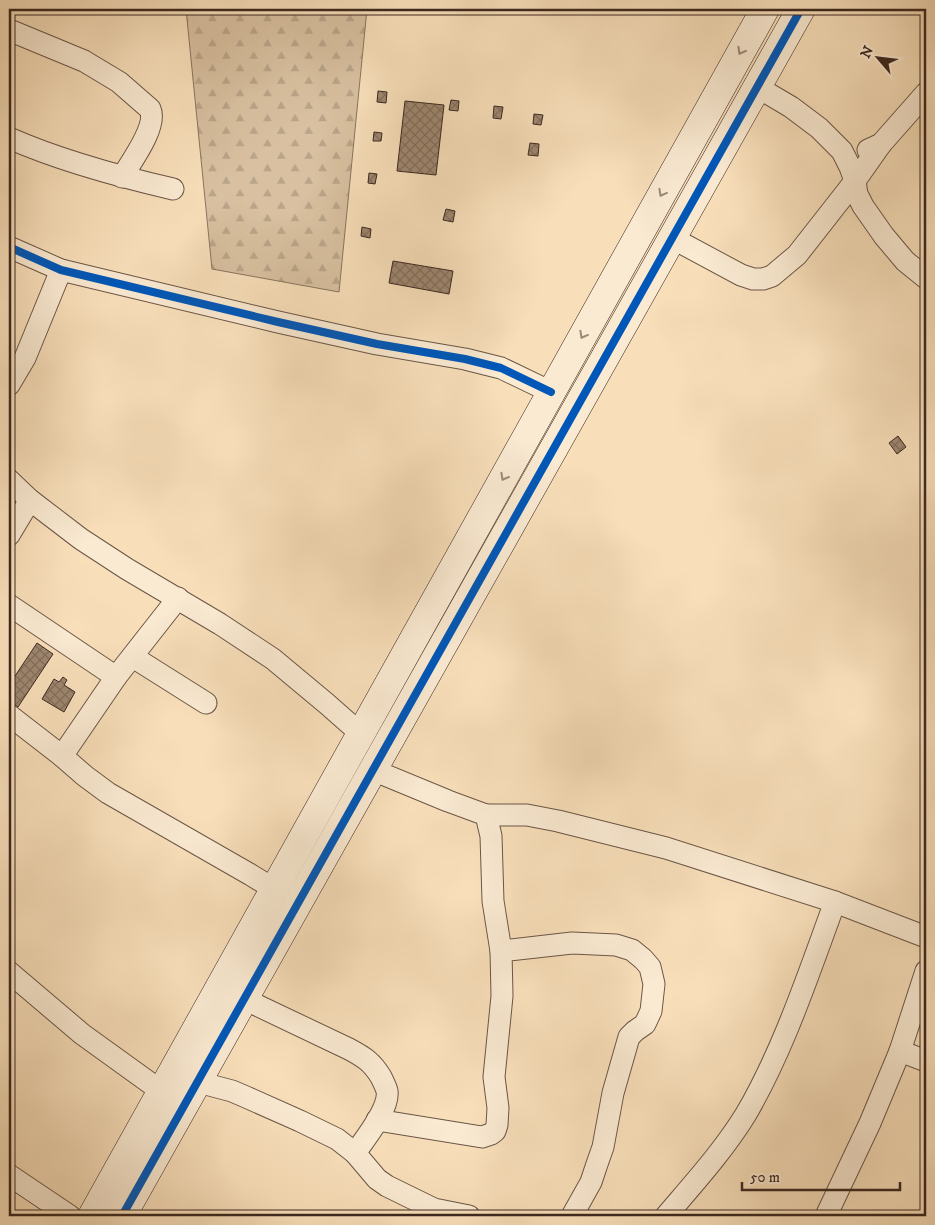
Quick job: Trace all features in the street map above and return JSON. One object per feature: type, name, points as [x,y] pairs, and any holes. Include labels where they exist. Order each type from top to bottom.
[{"type":"street","points":[[92,1216],[762,9]]},
{"type":"street","points":[[122,1216],[801,9]]},
{"type":"street","points":[[9,30],[84,61],[118,82],[150,109],[152,114],[150,127],[122,177]]},
{"type":"street","points":[[757,87],[792,107],[819,128],[842,151],[850,167],[857,194],[863,206],[884,236],[905,261],[926,278]]},
{"type":"street","points":[[672,238],[741,275],[763,280],[772,276],[797,255],[882,144],[926,93]]},
{"type":"street","points":[[9,138],[99,171],[173,190]]},
{"type":"street","points":[[842,151],[851,153],[861,152],[882,144]]},
{"type":"street","points":[[9,247],[60,270],[377,344],[465,359],[501,368],[551,392]]},
{"type":"street","points":[[9,385],[25,358],[60,270]]},
{"type":"street","points":[[9,480],[30,500],[81,539],[127,569],[220,624],[273,659],[360,734]]},
{"type":"street","points":[[9,535],[30,500]]},
{"type":"street","points":[[62,756],[116,677],[178,598]]},
{"type":"street","points":[[9,604],[116,677]]},
{"type":"street","points":[[133,657],[206,703]]},
{"type":"street","points":[[9,715],[108,794],[274,890]]},
{"type":"street","points":[[373,770],[486,815],[527,815],[657,846],[834,902],[926,936]]},
{"type":"street","points":[[377,1120],[482,1137],[491,1134],[497,1125],[498,1108],[494,1077],[502,996],[501,951],[493,901],[491,836],[486,815]]},
{"type":"street","points":[[666,1216],[732,1136],[747,1112],[766,1076],[794,1014],[834,902]]},
{"type":"street","points":[[501,951],[572,943],[616,945],[632,950],[650,967],[654,984],[651,1011],[645,1024],[629,1037],[613,1094],[600,1155],[591,1182],[572,1216]]},
{"type":"street","points":[[826,1216],[870,1122],[900,1051],[926,971]]},
{"type":"street","points":[[9,972],[82,1034],[161,1091]]},
{"type":"street","points":[[244,999],[341,1045],[365,1058],[374,1067],[383,1080],[387,1091],[387,1100],[383,1112],[355,1153]]},
{"type":"street","points":[[900,1051],[926,1061]]},
{"type":"street","points":[[198,1082],[232,1091],[337,1139],[355,1153],[377,1178],[387,1186],[433,1212],[470,1216]]},
{"type":"street","points":[[9,1175],[70,1216]]},
{"type":"green space","points":[[186,9],[367,9],[339,292],[212,269]]},
{"type":"building","points":[[378,91],[387,92],[386,103],[377,102]]},
{"type":"building","points":[[451,100],[459,101],[458,111],[449,110]]},
{"type":"building","points":[[405,101],[444,105],[436,175],[397,171]]},
{"type":"building","points":[[494,106],[503,107],[501,119],[493,118]]},
{"type":"building","points":[[534,114],[543,115],[541,125],[533,124]]},
{"type":"building","points":[[374,132],[382,133],[381,141],[373,141]]},
{"type":"building","points":[[530,143],[539,144],[538,156],[528,155]]},
{"type":"building","points":[[369,173],[377,174],[375,184],[368,183]]},
{"type":"building","points":[[446,209],[455,211],[453,222],[443,220]]},
{"type":"building","points":[[362,227],[371,229],[370,238],[361,236]]},
{"type":"building","points":[[393,261],[453,271],[449,294],[389,283]]},
{"type":"building","points":[[898,436],[906,447],[897,454],[889,443]]},
{"type":"building","points":[[37,643],[53,654],[18,707],[9,701],[9,685]]},
{"type":"building","points":[[63,677],[67,680],[64,685],[75,692],[64,712],[42,699],[54,679],[59,682]]},
{"type":"cycle path","points":[[122,1216],[801,9]]},
{"type":"cycle path","points":[[9,247],[61,270],[278,322],[377,344],[465,359],[501,368],[551,392]]}]
